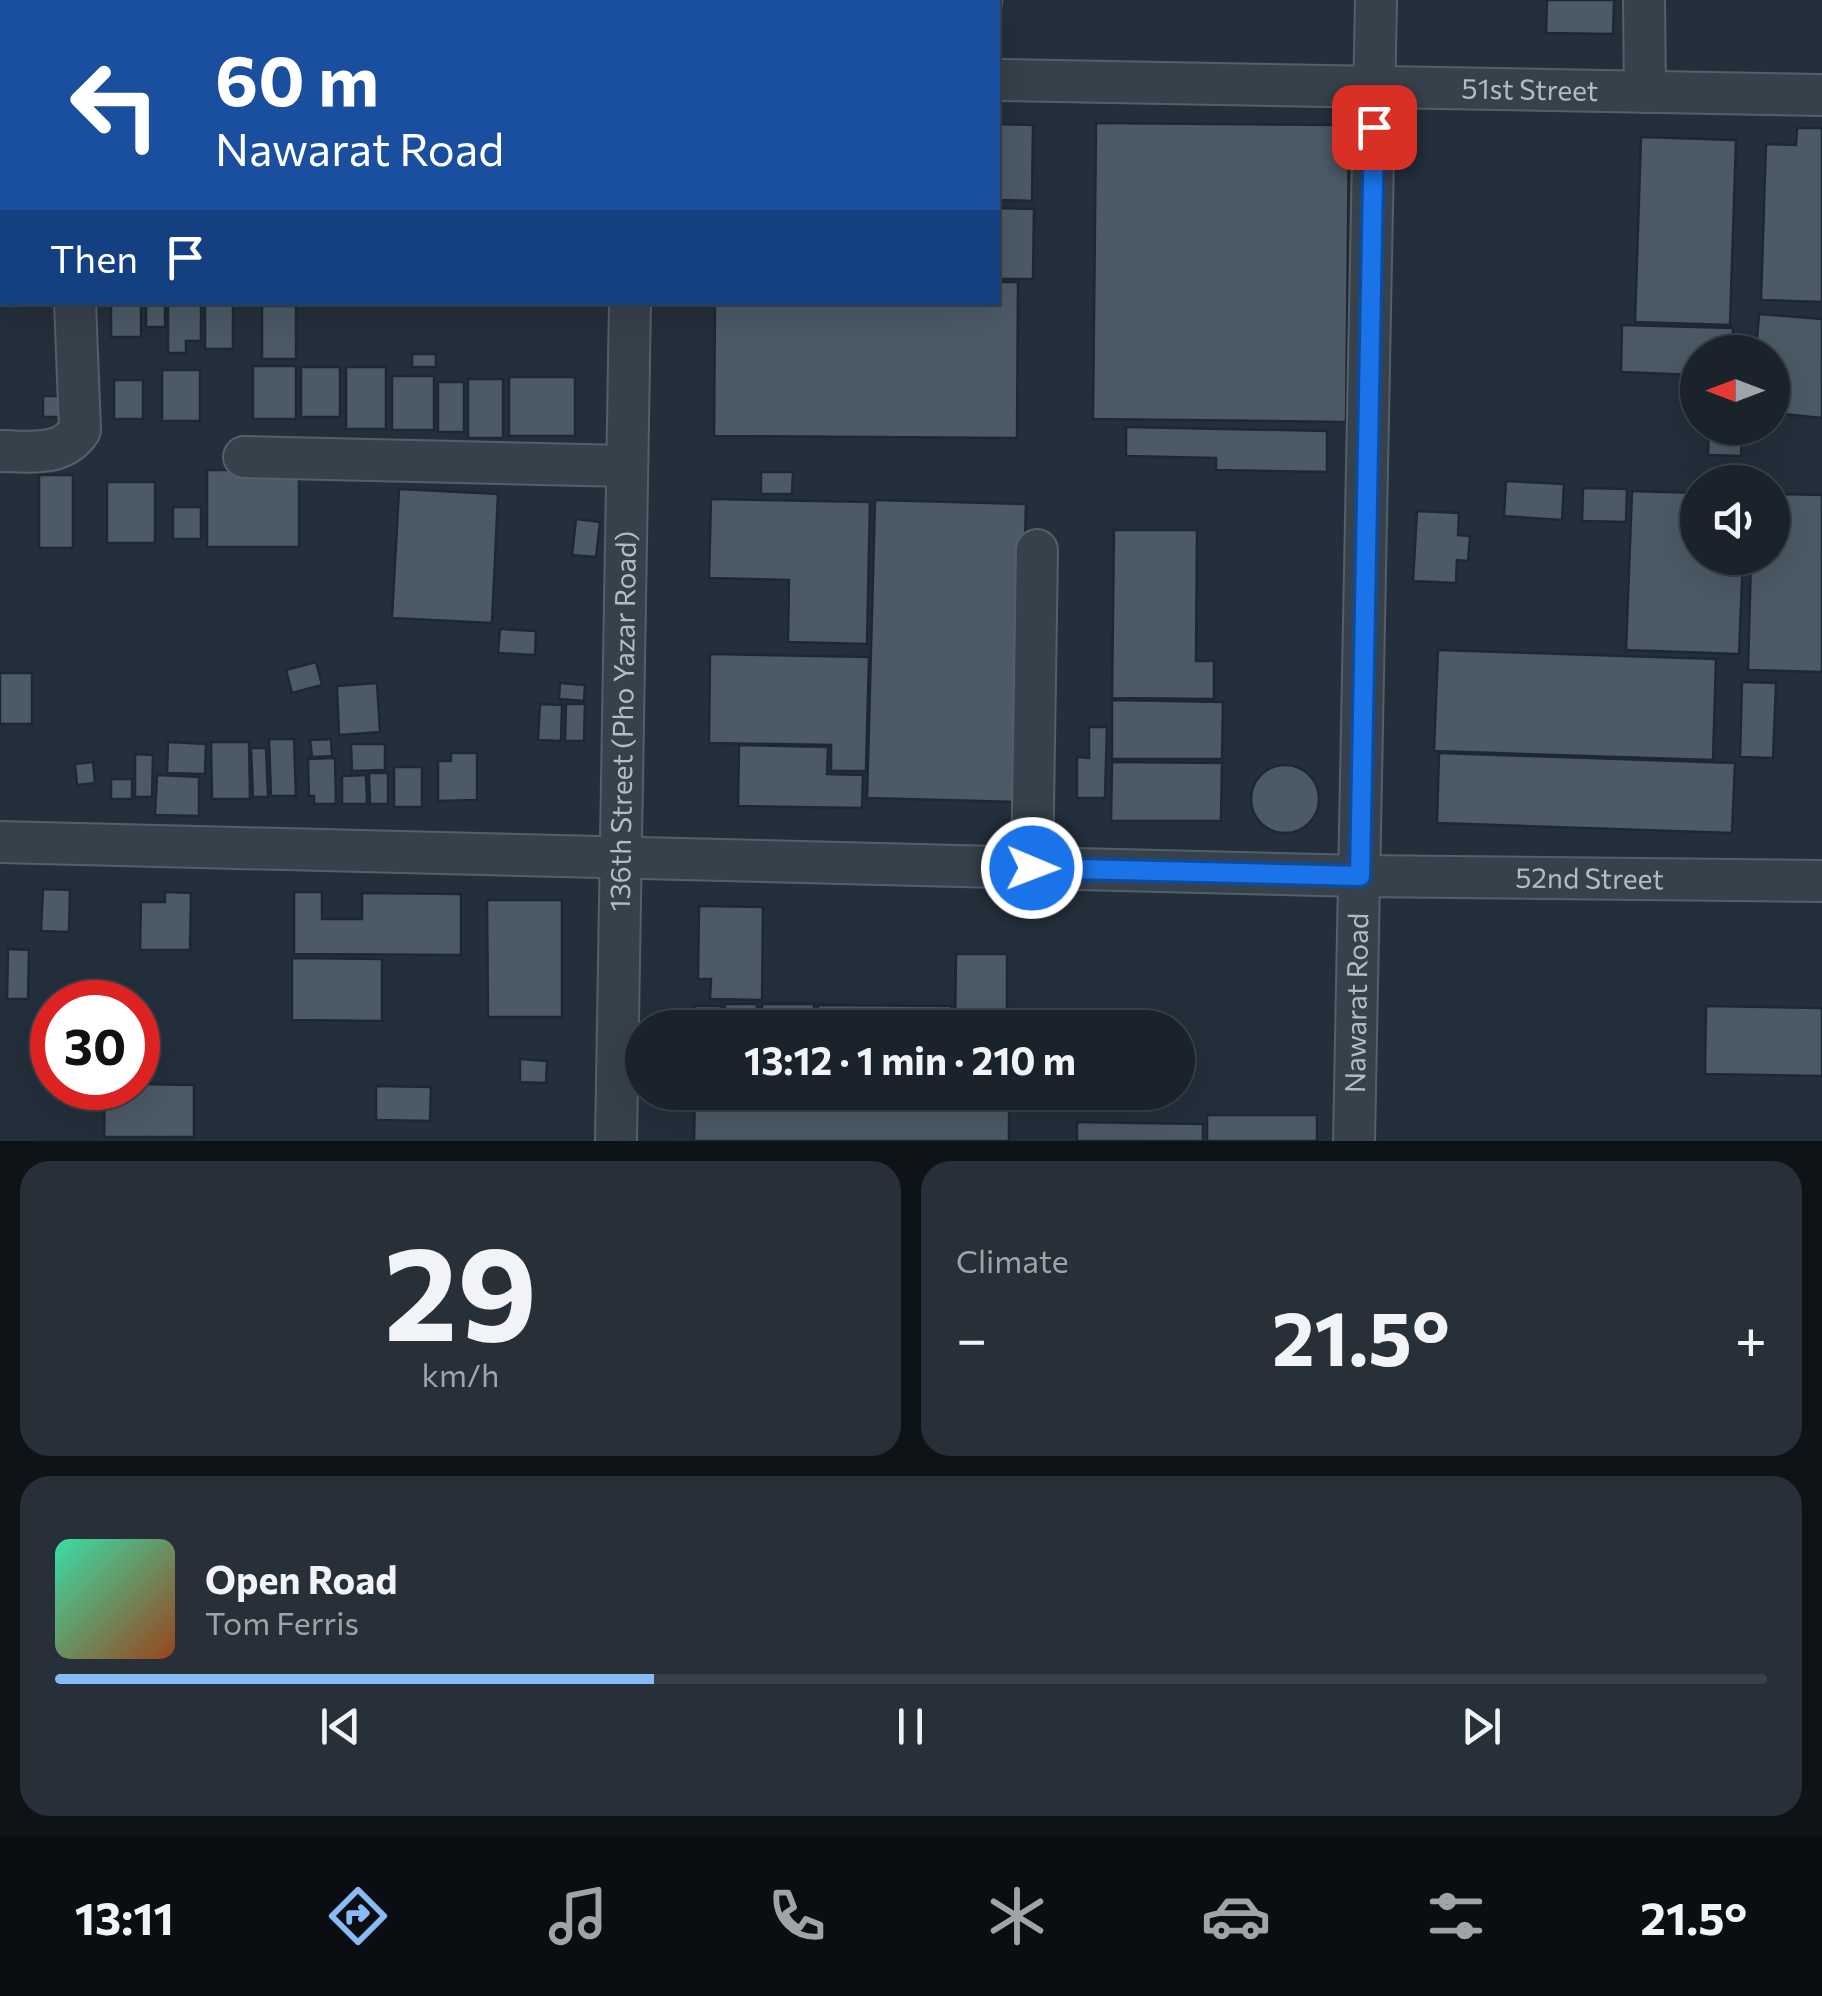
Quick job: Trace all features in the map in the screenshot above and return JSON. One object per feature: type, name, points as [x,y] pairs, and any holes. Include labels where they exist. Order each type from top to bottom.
[{"type":"street","name":"Nawarat Road","points":[[1354,1141],[1376,0]]},
{"type":"street","points":[[1644,0],[1645,92]]},
{"type":"street","name":"51st Street","points":[[1000,80],[1822,96]]},
{"type":"street","points":[[0,451],[49,452],[72,442],[80,430],[75,305]]},
{"type":"street","name":"136th Street (Pho Yazar Road)","points":[[616,1141],[630,305]]},
{"type":"street","points":[[244,457],[626,466]]},
{"type":"street","points":[[1032,868],[1037,550]]},
{"type":"street","name":"52nd Street","points":[[0,842],[1360,876],[1822,881]]},
{"type":"building","points":[[1547,0],[1614,0],[1613,34],[1546,33]]},
{"type":"building","points":[[1096,123],[1349,125],[1346,422],[1093,419]]},
{"type":"building","points":[[1000,124],[1033,125],[1032,201],[1000,200]]},
{"type":"building","points":[[1797,128],[1822,128],[1822,302],[1761,300],[1766,144],[1796,145]]},
{"type":"building","points":[[1641,137],[1736,140],[1730,325],[1635,322]]},
{"type":"building","points":[[1000,208],[1034,209],[1033,279],[1000,279]]},
{"type":"building","points":[[1000,282],[1018,282],[1017,438],[714,436],[715,305],[1000,305]]},
{"type":"building","points":[[111,305],[141,305],[141,337],[111,337]]},
{"type":"building","points":[[146,305],[165,305],[165,327],[146,327]]},
{"type":"building","points":[[168,305],[201,305],[201,341],[186,341],[186,353],[168,353]]},
{"type":"building","points":[[205,305],[233,305],[233,349],[205,349]]},
{"type":"building","points":[[262,306],[296,306],[296,359],[262,359]]},
{"type":"building","points":[[1759,314],[1822,319],[1822,418],[1790,415],[1790,335],[1757,335]]},
{"type":"building","points":[[1622,325],[1733,328],[1733,335],[1680,335],[1680,374],[1621,372]]},
{"type":"building","points":[[412,354],[436,354],[436,367],[412,367]]},
{"type":"building","points":[[253,366],[296,366],[296,419],[253,419]]},
{"type":"building","points":[[301,367],[340,367],[340,417],[301,417]]},
{"type":"building","points":[[346,367],[386,367],[386,429],[346,429]]},
{"type":"building","points":[[162,370],[200,370],[200,421],[162,421]]},
{"type":"building","points":[[392,376],[434,376],[434,430],[392,430]]},
{"type":"building","points":[[509,377],[575,377],[575,436],[509,436]]},
{"type":"building","points":[[468,379],[503,379],[503,438],[468,438]]},
{"type":"building","points":[[114,380],[143,380],[143,419],[114,419]]},
{"type":"building","points":[[438,382],[464,382],[464,432],[438,432]]},
{"type":"building","points":[[43,396],[72,396],[72,417],[43,417]]},
{"type":"building","points":[[1126,427],[1327,431],[1327,472],[1216,470],[1216,458],[1126,456]]},
{"type":"building","points":[[1708,445],[1741,445],[1741,456],[1708,455]]},
{"type":"building","points":[[207,470],[299,470],[299,547],[207,547]]},
{"type":"building","points":[[761,472],[793,472],[792,494],[761,494]]},
{"type":"building","points":[[39,475],[73,475],[73,548],[39,548]]},
{"type":"building","points":[[1506,481],[1564,484],[1562,520],[1504,516]]},
{"type":"building","points":[[107,482],[155,482],[155,543],[107,543]]},
{"type":"building","points":[[1583,488],[1627,489],[1626,522],[1582,521]]},
{"type":"building","points":[[399,489],[498,494],[492,623],[392,618]]},
{"type":"building","points":[[1632,491],[1680,492],[1680,575],[1742,575],[1739,654],[1626,650]]},
{"type":"building","points":[[1790,494],[1822,495],[1822,672],[1748,670],[1751,575],[1790,575]]},
{"type":"building","points":[[711,499],[870,502],[867,644],[788,642],[789,580],[709,578]]},
{"type":"building","points":[[875,500],[1026,504],[1018,802],[867,798]]},
{"type":"building","points":[[173,507],[201,507],[201,539],[173,539]]},
{"type":"building","points":[[1417,511],[1459,513],[1458,535],[1470,536],[1468,561],[1457,560],[1456,583],[1413,581]]},
{"type":"building","points":[[576,519],[600,522],[596,557],[572,555]]},
{"type":"building","points":[[1114,530],[1197,530],[1196,661],[1214,661],[1214,699],[1112,698]]},
{"type":"building","points":[[500,629],[536,631],[535,655],[498,653]]},
{"type":"building","points":[[1438,650],[1716,659],[1713,760],[1434,751]]},
{"type":"building","points":[[710,654],[869,657],[866,771],[831,771],[831,745],[709,743]]},
{"type":"building","points":[[316,662],[322,685],[292,693],[286,670]]},
{"type":"building","points":[[0,673],[32,673],[32,724],[0,724]]},
{"type":"building","points":[[1742,682],[1776,683],[1773,758],[1740,757]]},
{"type":"building","points":[[377,683],[380,732],[339,735],[337,686]]},
{"type":"building","points":[[560,683],[585,685],[584,701],[559,699]]},
{"type":"building","points":[[1112,700],[1223,702],[1222,759],[1112,759]]},
{"type":"building","points":[[540,704],[562,705],[561,741],[538,740]]},
{"type":"building","points":[[566,704],[585,704],[584,741],[565,741]]},
{"type":"building","points":[[1089,727],[1107,727],[1105,798],[1077,798],[1077,757],[1089,758]]},
{"type":"building","points":[[269,739],[294,739],[296,796],[271,796]]},
{"type":"building","points":[[331,739],[332,756],[312,757],[310,740]]},
{"type":"building","points":[[168,742],[206,744],[205,774],[167,773]]},
{"type":"building","points":[[211,742],[249,742],[250,799],[212,799]]},
{"type":"building","points":[[351,744],[385,744],[385,770],[352,771]]},
{"type":"building","points":[[739,745],[828,747],[827,774],[863,775],[862,808],[738,806]]},
{"type":"building","points":[[251,748],[266,748],[268,797],[253,797]]},
{"type":"building","points":[[451,753],[477,753],[477,800],[438,801],[438,761],[451,761]]},
{"type":"building","points":[[1439,753],[1735,763],[1732,833],[1437,823]]},
{"type":"building","points":[[135,754],[153,755],[152,797],[135,797]]},
{"type":"building","points":[[335,758],[336,804],[314,804],[314,796],[309,796],[308,759]]},
{"type":"building","points":[[93,762],[95,783],[77,785],[75,764]]},
{"type":"building","points":[[1112,762],[1222,763],[1221,821],[1111,821]]},
{"type":"building","points":[[1285,765],[1309,775],[1319,799],[1309,823],[1285,833],[1261,823],[1251,799],[1261,775]]},
{"type":"building","points":[[394,767],[422,767],[422,807],[394,807]]},
{"type":"building","points":[[369,773],[388,773],[388,804],[370,804]]},
{"type":"building","points":[[157,775],[199,777],[199,816],[155,815]]},
{"type":"building","points":[[366,775],[367,804],[342,804],[342,776]]},
{"type":"building","points":[[111,779],[132,779],[132,799],[111,799]]},
{"type":"building","points":[[43,889],[70,890],[69,932],[41,931]]},
{"type":"building","points":[[165,892],[191,893],[190,950],[140,950],[141,902],[165,902]]},
{"type":"building","points":[[294,892],[322,892],[322,919],[362,919],[362,893],[461,894],[461,955],[294,954]]},
{"type":"building","points":[[487,900],[562,900],[562,1017],[488,1017]]},
{"type":"building","points":[[699,906],[763,907],[762,1000],[710,999],[711,979],[698,979]]},
{"type":"building","points":[[8,949],[29,950],[28,999],[7,999]]},
{"type":"building","points":[[956,954],[1007,954],[1007,1010],[955,1010]]},
{"type":"building","points":[[292,958],[382,959],[382,1021],[292,1020]]},
{"type":"building","points":[[725,1004],[757,1004],[757,1010],[725,1010]]},
{"type":"building","points":[[762,1004],[814,1004],[814,1010],[762,1010]]},
{"type":"building","points":[[818,1005],[951,1006],[951,1010],[818,1010]]},
{"type":"building","points":[[695,1006],[721,1006],[721,1010],[695,1010]]},
{"type":"building","points":[[1706,1006],[1822,1008],[1822,1076],[1705,1074]]},
{"type":"building","points":[[520,1059],[547,1061],[546,1083],[520,1082]]},
{"type":"building","points":[[160,1084],[194,1085],[194,1137],[104,1137],[105,1110],[160,1110]]},
{"type":"building","points":[[376,1086],[431,1087],[430,1121],[376,1120]]},
{"type":"building","points":[[695,1110],[1009,1110],[1009,1141],[694,1141]]},
{"type":"building","points":[[1207,1115],[1317,1115],[1317,1141],[1207,1141]]},
{"type":"building","points":[[1077,1122],[1203,1124],[1203,1141],[1077,1141]]},
{"type":"route","points":[[1032,868],[1360,876],[1374,127]]}]
